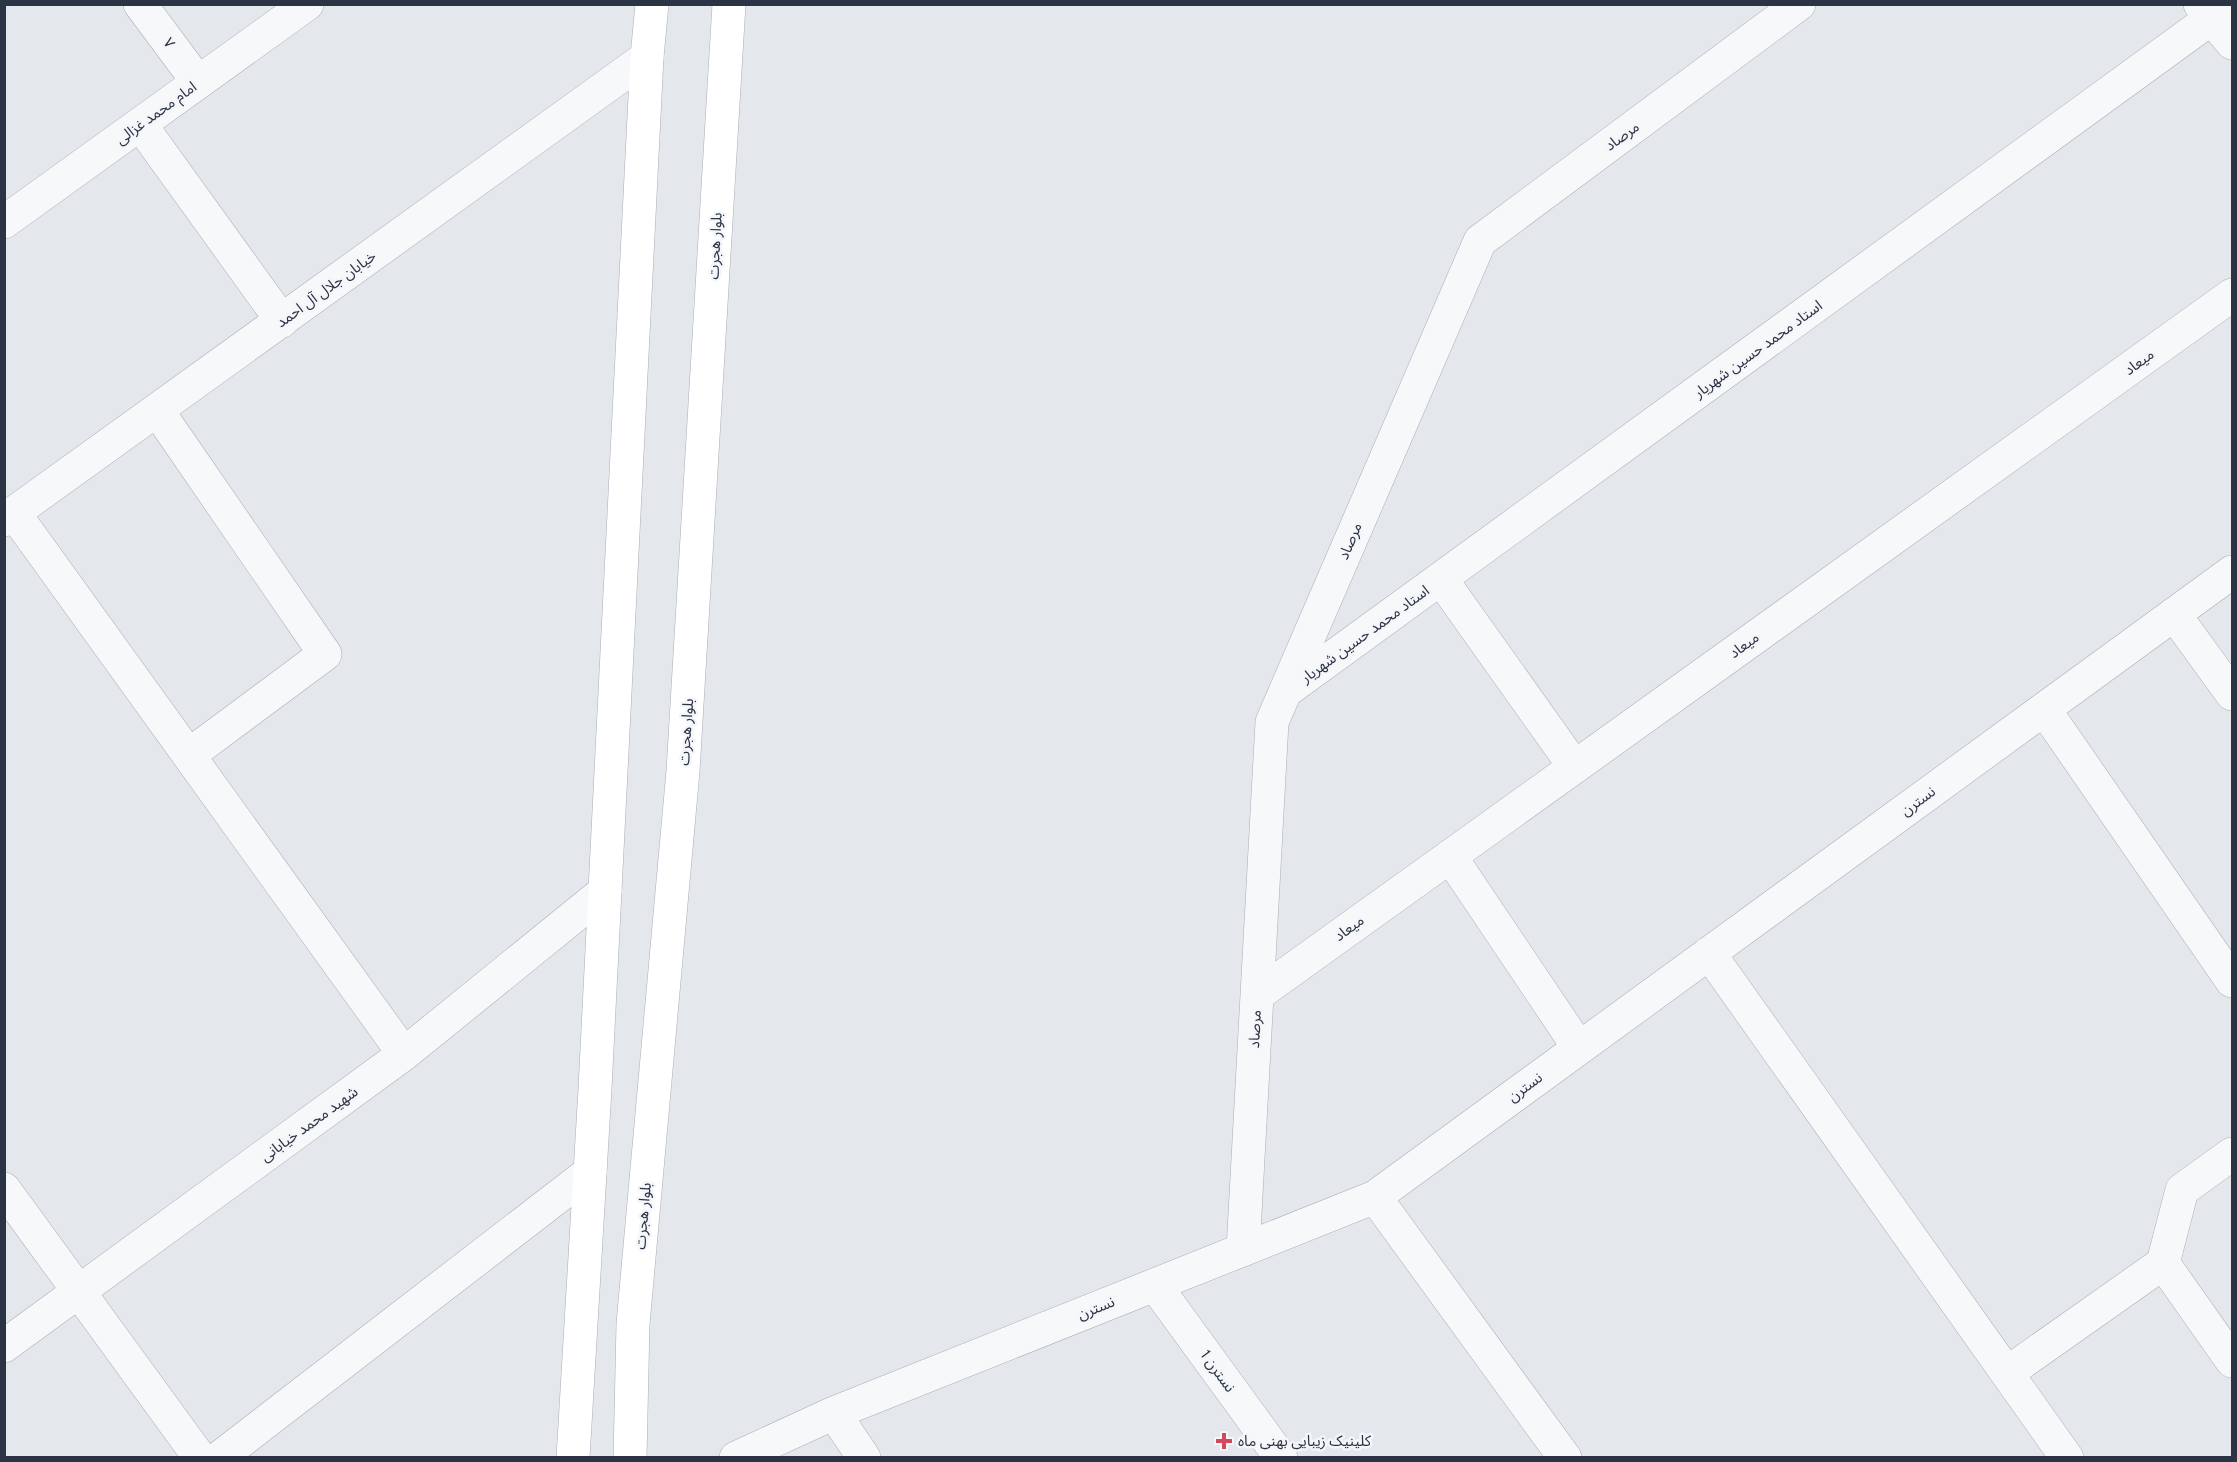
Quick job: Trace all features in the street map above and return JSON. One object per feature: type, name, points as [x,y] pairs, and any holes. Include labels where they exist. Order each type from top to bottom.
[{"type":"main road","points":[[573,1458],[605,891],[647,57],[652,4]]},
{"type":"main road","name":"بلوار هجرت","points":[[630,1458],[633,1324],[683,771],[729,4]]},
{"type":"street","name":"۷","points":[[140,4],[198,82]]},
{"type":"street","name":"امام محمد غزالی","points":[[4,222],[306,4]]},
{"type":"street","name":"مرصاد","points":[[1243,1250],[1272,722],[1480,241],[1799,4]]},
{"type":"street","name":"استاد محمد حسین شهریار","points":[[1285,692],[2214,9]]},
{"type":"street","points":[[2214,9],[2232,43]]},
{"type":"street","name":"خیابان جلال آل احمد","points":[[9,517],[647,57]]},
{"type":"street","points":[[140,124],[282,321]]},
{"type":"street","name":"میعاد","points":[[1257,995],[2232,295]]},
{"type":"street","points":[[158,410],[325,654],[189,755]]},
{"type":"street","points":[[9,517],[189,755],[404,1054]]},
{"type":"street","name":"نسترن","points":[[736,1458],[834,1413],[1375,1197],[2232,572]]},
{"type":"street","points":[[1441,579],[1574,766]]},
{"type":"street","points":[[2174,614],[2232,694]]},
{"type":"street","points":[[2044,709],[2232,981]]},
{"type":"street","points":[[1450,856],[1579,1048]]},
{"type":"street","name":"شهید محمد خیابانی","points":[[4,1346],[404,1054],[605,891]]},
{"type":"street","points":[[1709,953],[2067,1458]]},
{"type":"street","points":[[2007,1373],[2163,1263],[2182,1190],[2232,1154]]},
{"type":"street","points":[[219,1458],[590,1172]]},
{"type":"street","points":[[4,1189],[200,1458]]},
{"type":"street","points":[[1375,1197],[1565,1458]]},
{"type":"street","points":[[2163,1263],[2232,1361]]},
{"type":"street","name":"نسترن 1","points":[[1155,1284],[1281,1458]]},
{"type":"street","points":[[834,1413],[864,1458]]},
{"type":"place","name":"کلینیک زیبایی بهنی ماه","points":[[1224,1441]]}]
